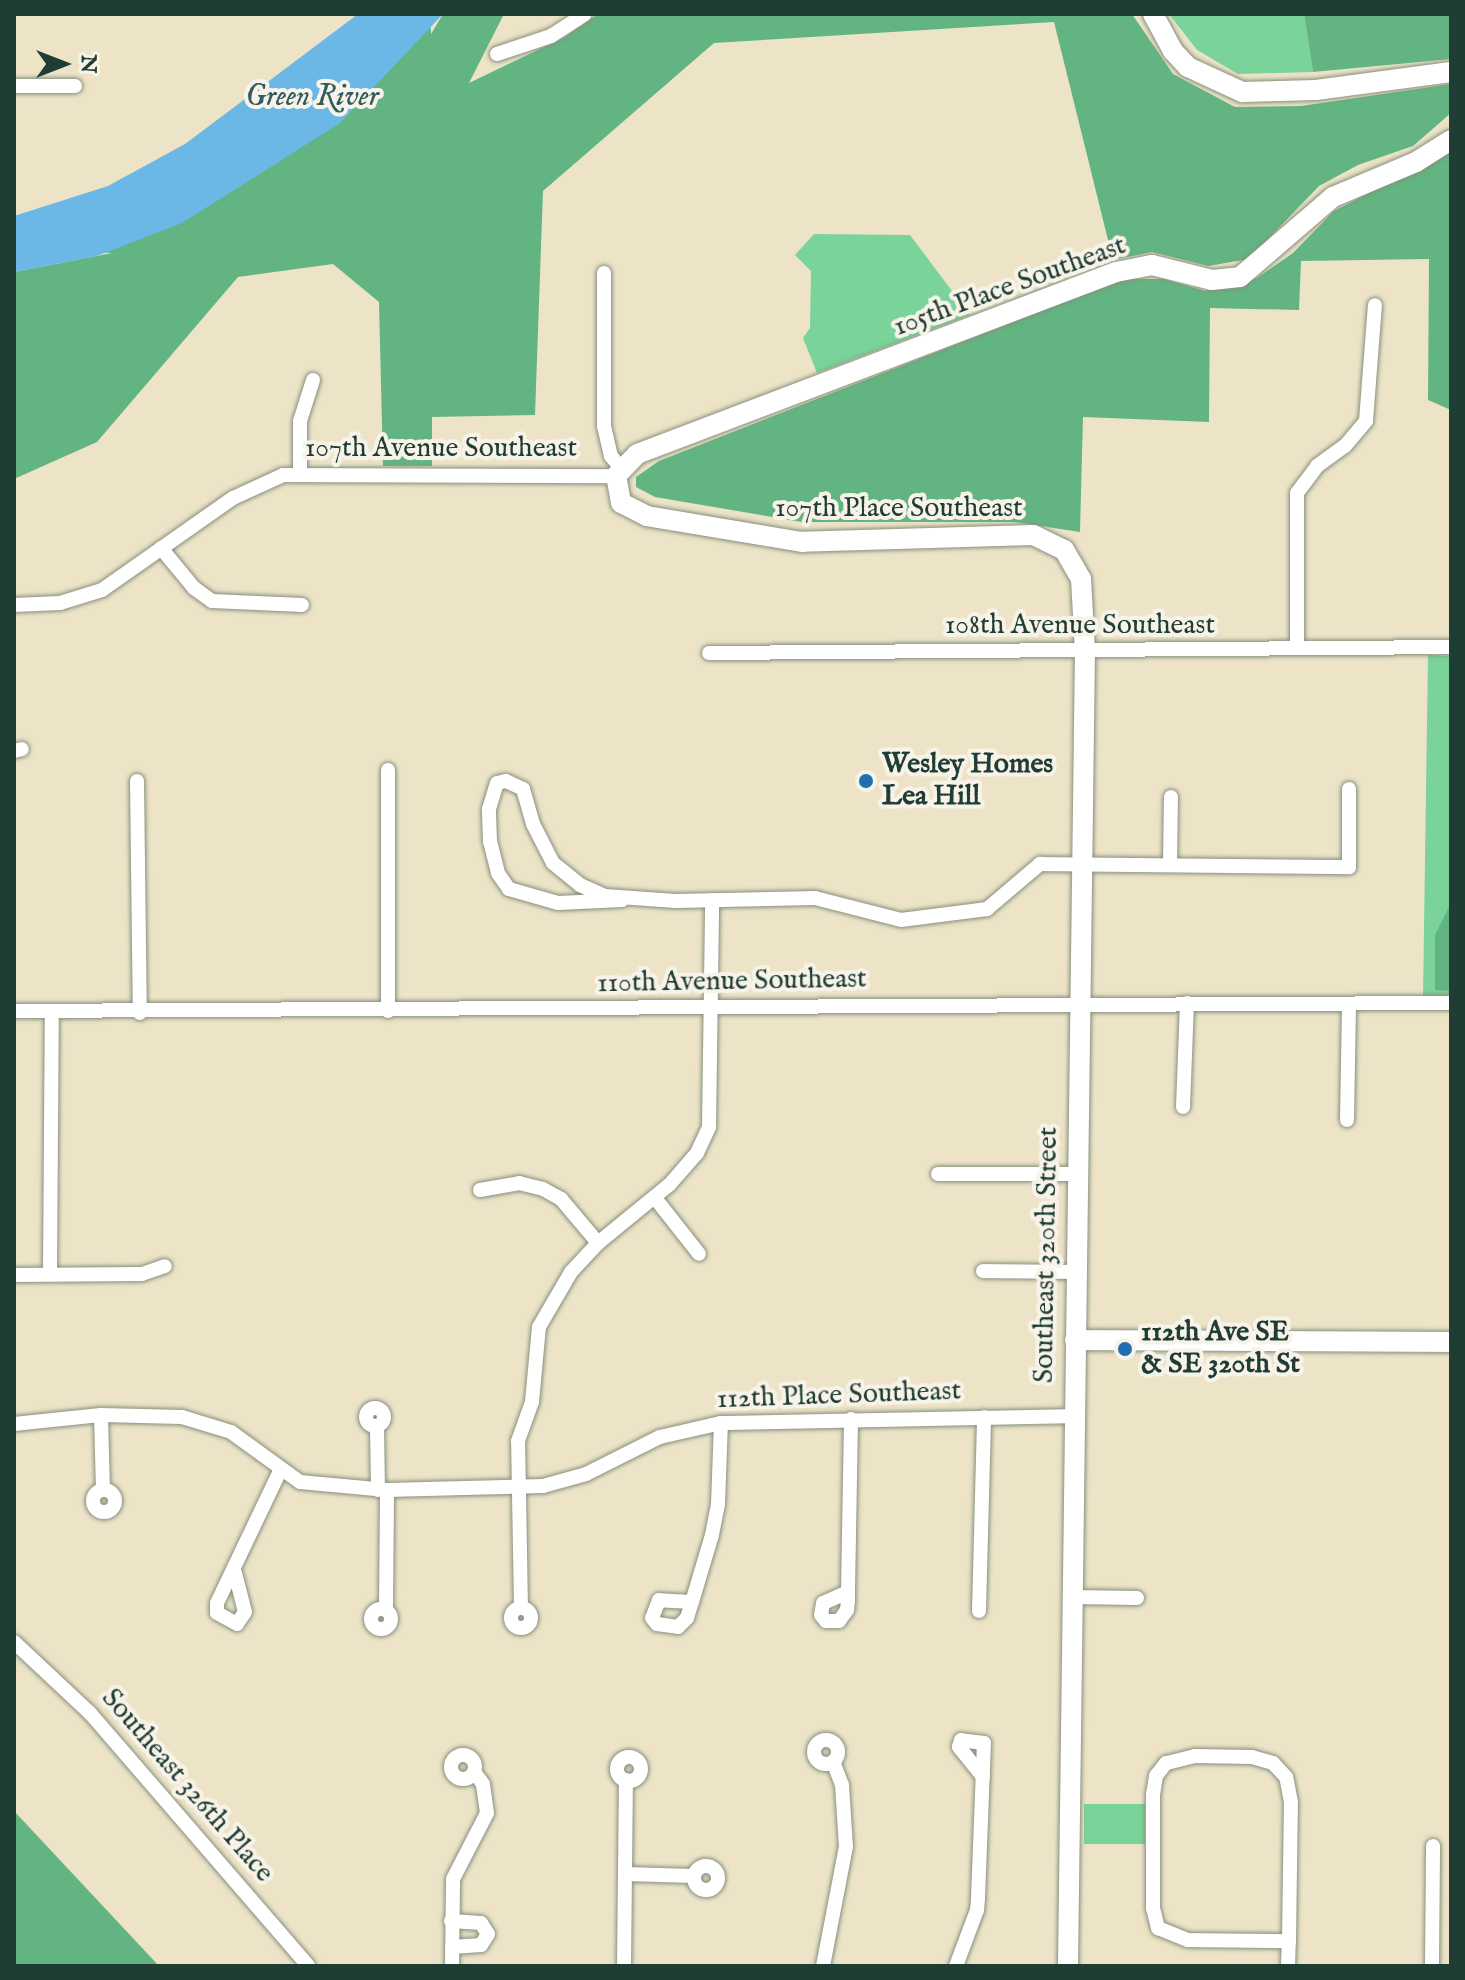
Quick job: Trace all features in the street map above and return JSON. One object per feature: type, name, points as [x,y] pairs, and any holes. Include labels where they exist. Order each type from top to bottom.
[{"type":"street","points":[[497,54],[551,36],[585,14]]},
{"type":"street","points":[[1153,14],[1173,51],[1188,67],[1242,92],[1316,90],[1451,72]]},
{"type":"street","points":[[14,86],[75,86]]},
{"type":"street","name":"105th Place Southeast","points":[[618,472],[647,450],[1116,272],[1152,265],[1212,280],[1240,277],[1258,267],[1333,197],[1416,162],[1451,140]]},
{"type":"street","points":[[604,273],[604,426],[618,472]]},
{"type":"street","points":[[1297,647],[1297,493],[1309,474],[1345,446],[1366,421],[1375,305]]},
{"type":"street","points":[[300,473],[300,421],[313,380]]},
{"type":"street","name":"107th Avenue Southeast","points":[[14,605],[93,594],[246,490],[300,473],[618,472]]},
{"type":"street","name":"107th Place Southeast","points":[[618,472],[616,493],[632,511],[758,537],[840,543],[1012,533],[1041,537],[1064,550]]},
{"type":"street","points":[[161,548],[208,600],[302,605]]},
{"type":"street","name":"Southeast 320th Street","points":[[1064,550],[1081,579],[1085,652],[1079,864],[1068,1966]]},
{"type":"street","name":"108th Avenue Southeast","points":[[709,653],[1451,647]]},
{"type":"street","points":[[388,770],[388,1011]]},
{"type":"street","points":[[137,781],[140,1013]]},
{"type":"street","points":[[622,900],[567,876],[542,843],[523,789],[506,781],[497,783],[489,809],[490,842],[498,873],[509,889],[520,896],[558,903],[815,898],[901,920],[987,909],[1034,867],[1079,864],[1349,867],[1349,789]]},
{"type":"street","points":[[1170,865],[1171,797]]},
{"type":"street","points":[[521,1608],[518,1441],[532,1402],[539,1327],[560,1287],[598,1243],[655,1198],[691,1160],[709,1127],[714,1009],[712,900]]},
{"type":"street","name":"110th Avenue Southeast","points":[[14,1011],[714,1009],[1078,1002],[1451,1003]]},
{"type":"street","points":[[1183,1107],[1187,1003]]},
{"type":"street","points":[[1347,1120],[1349,1004]]},
{"type":"street","points":[[50,1274],[52,1012]]},
{"type":"street","points":[[938,1174],[1077,1174]]},
{"type":"street","points":[[480,1190],[519,1183],[543,1189],[561,1199],[598,1243]]},
{"type":"street","points":[[655,1198],[699,1254]]},
{"type":"street","points":[[14,1275],[142,1274],[165,1266]]},
{"type":"street","points":[[983,1271],[1076,1272]]},
{"type":"street","points":[[1075,1340],[1451,1342]]},
{"type":"street","points":[[101,1415],[103,1489]]},
{"type":"street","name":"112th Place Southeast","points":[[14,1424],[101,1415],[170,1416],[212,1424],[242,1439],[280,1471],[319,1487],[383,1490],[519,1487],[567,1481],[660,1437],[721,1423],[1073,1416]]},
{"type":"street","points":[[979,1611],[984,1417]]},
{"type":"street","points":[[848,1592],[851,1419]]},
{"type":"street","points":[[692,1602],[718,1504],[721,1423]]},
{"type":"street","points":[[377,1426],[383,1490],[386,1609]]},
{"type":"street","points":[[235,1573],[280,1471]]},
{"type":"street","points":[[1073,1597],[1137,1598]]},
{"type":"street","name":"Southeast 326th Place","points":[[17,1644],[90,1713],[308,1966]]},
{"type":"street","points":[[1288,1966],[1289,1941],[1291,1802],[1281,1769],[1265,1760],[1239,1756],[1184,1757],[1160,1768],[1153,1794],[1153,1902],[1154,1921],[1162,1933],[1188,1940],[1289,1941]]},
{"type":"street","points":[[823,1966],[846,1847],[842,1785],[833,1762]]},
{"type":"street","points":[[452,1966],[453,1879],[487,1813],[483,1784],[474,1772]]},
{"type":"street","points":[[956,1966],[977,1910],[983,1777]]},
{"type":"street","points":[[624,1966],[626,1780]]},
{"type":"street","points":[[1432,1966],[1433,1846]]},
{"type":"street","points":[[625,1874],[694,1876]]},
{"type":"street","points":[[451,1921],[481,1923],[488,1934],[481,1945],[452,1947]]},
{"type":"green space","points":[[430,14],[431,34],[443,14],[504,14],[469,83],[565,37],[598,14],[1132,14],[1173,74],[1235,107],[1301,106],[1451,84],[1451,113],[1413,146],[1358,165],[1319,186],[1249,259],[1208,266],[1152,252],[1113,260],[1054,22],[714,43],[543,191],[535,415],[432,417],[432,466],[383,466],[379,302],[333,264],[238,277],[97,442],[14,479],[14,272],[112,253],[40,248]]},
{"type":"green space","points":[[1169,14],[1304,14],[1313,72],[1238,74],[1197,50]]},
{"type":"green space","points":[[1304,14],[1451,14],[1451,59],[1313,72]]},
{"type":"green space","points":[[1451,151],[1451,410],[1428,400],[1429,259],[1301,261],[1299,310],[1210,308],[1209,422],[1083,417],[1080,532],[1015,522],[802,522],[655,497],[636,487],[636,477],[659,461],[1123,279],[1164,279],[1205,291],[1257,278],[1293,253],[1334,211]]},
{"type":"green space","points":[[814,234],[910,235],[970,315],[817,373],[803,338],[810,328],[811,271],[795,255]]},
{"type":"green space","points":[[1428,655],[1451,656],[1451,998],[1423,998]]},
{"type":"green space","points":[[1451,903],[1451,991],[1435,990],[1435,935]]},
{"type":"green space","points":[[1084,1804],[1145,1804],[1145,1844],[1084,1844]]},
{"type":"green space","points":[[14,1811],[159,1966],[14,1966]]},
{"type":"water","name":"Green River","points":[[358,14],[443,14],[340,123],[182,223],[97,256],[14,272],[14,216],[108,186],[185,144]]},
{"type":"place","name":"Wesley Homes Lea Hill","points":[[866,781]]},
{"type":"place","name":"112th Ave SE & SE 320th St","points":[[1125,1349]]}]
